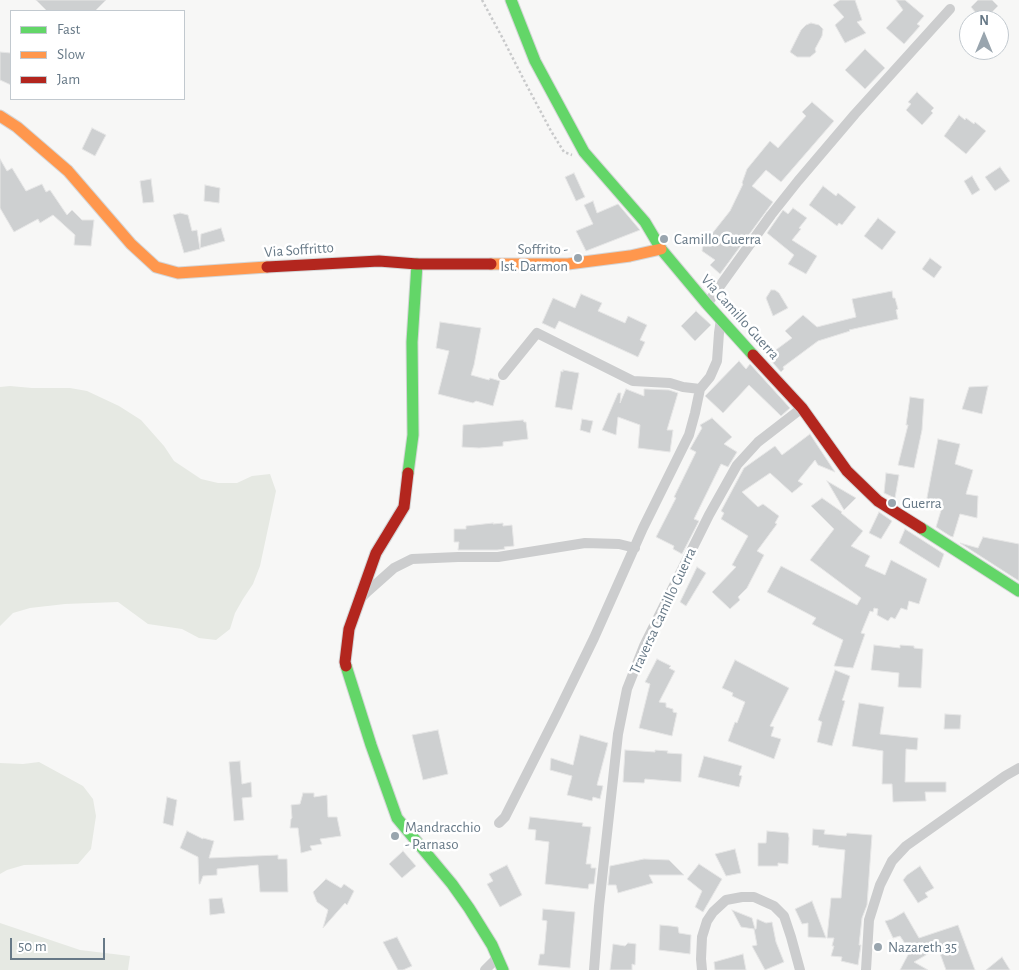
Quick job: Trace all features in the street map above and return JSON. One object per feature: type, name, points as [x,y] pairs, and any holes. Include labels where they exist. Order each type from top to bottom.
[{"type":"street","name":"Via Camillo Guerra","points":[[511,0],[535,61],[584,152],[645,222],[661,249],[707,304],[802,408],[847,472],[878,502],[1019,591]]},
{"type":"street","points":[[707,304],[798,181],[855,114],[950,9]]},
{"type":"street","name":"Via Soffritto","points":[[0,116],[17,127],[68,171],[131,244],[156,267],[178,273],[346,262],[568,264],[630,256],[661,249]]},
{"type":"street","points":[[417,264],[412,342],[413,435],[404,507],[376,553],[349,629],[345,662],[371,745],[397,818],[452,884],[469,908],[492,945],[503,970]]},
{"type":"street","points":[[499,823],[505,817],[594,638],[689,435],[700,389],[710,377],[718,361],[721,319]]},
{"type":"street","points":[[503,375],[537,334],[633,380],[670,383],[700,389]]},
{"type":"street","name":"Traversa Camillo Guerra","points":[[594,970],[618,734],[627,689],[644,646],[709,515],[737,464],[758,442],[802,408]]},
{"type":"street","points":[[358,603],[367,592],[394,568],[412,560],[498,557],[584,543],[619,544],[635,548]]},
{"type":"street","points":[[866,970],[869,920],[880,885],[892,861],[906,846],[1019,768]]},
{"type":"street","points":[[702,970],[702,937],[707,921],[713,912],[726,900],[754,896],[774,906],[784,916],[800,970]]},
{"type":"street","points":[[484,970],[498,957]]},
{"type":"path","points":[[482,0],[534,100],[564,152],[572,154],[584,152]]},
{"type":"shaded area","points":[[0,387],[70,388],[87,391],[119,406],[141,420],[164,446],[174,461],[201,479],[218,483],[237,483],[252,476],[270,474],[276,491],[260,566],[253,584],[235,613],[230,629],[216,640],[199,638],[182,629],[148,624],[118,602],[65,604],[30,608],[13,613],[0,626]]},
{"type":"shaded area","points":[[39,762],[83,786],[93,799],[96,816],[91,849],[78,864],[24,865],[0,874],[0,763],[23,764]]},
{"type":"shaded area","points":[[0,923],[80,950],[130,956],[128,970],[0,970]]},
{"type":"building","points":[[36,0],[106,0],[96,10],[46,10]]},
{"type":"building","points":[[840,0],[855,0],[862,20],[857,22],[866,33],[845,43],[835,25],[844,17],[833,5]]},
{"type":"building","points":[[896,0],[905,0],[924,16],[917,24],[920,26],[904,44],[886,28],[903,10]]},
{"type":"building","points":[[978,0],[992,0],[998,6],[994,10],[974,10],[971,7]]},
{"type":"building","points":[[811,23],[819,25],[823,29],[822,36],[815,49],[816,52],[810,57],[797,57],[790,52],[801,30]]},
{"type":"building","points":[[865,49],[885,68],[865,89],[845,70]]},
{"type":"building","points":[[0,52],[10,53],[10,85],[0,80]]},
{"type":"building","points":[[917,92],[934,108],[931,111],[933,113],[922,125],[906,110],[911,104],[908,102]]},
{"type":"building","points":[[812,102],[834,121],[781,182],[766,170],[752,186],[773,202],[720,274],[710,265],[715,260],[702,251],[703,245],[730,211],[743,184],[747,169],[770,141],[778,148],[806,116],[802,112]]},
{"type":"building","points":[[959,115],[974,124],[975,122],[986,131],[966,154],[944,136]]},
{"type":"building","points":[[92,128],[106,135],[95,156],[82,149]]},
{"type":"building","points":[[0,159],[7,171],[12,168],[26,191],[42,184],[46,192],[50,190],[67,215],[72,210],[82,220],[94,220],[91,246],[74,245],[75,235],[53,215],[40,223],[38,219],[14,232],[0,208]]},
{"type":"building","points":[[1000,167],[1010,181],[995,191],[985,177]]},
{"type":"building","points":[[574,173],[585,197],[576,201],[565,177]]},
{"type":"building","points":[[972,176],[980,190],[972,195],[964,181]]},
{"type":"building","points":[[151,179],[154,202],[143,203],[140,181]]},
{"type":"building","points":[[205,185],[220,188],[219,203],[204,201]]},
{"type":"building","points":[[823,186],[836,196],[838,193],[856,207],[842,225],[839,223],[837,226],[809,205]]},
{"type":"building","points":[[593,201],[597,213],[618,204],[640,230],[586,251],[576,231],[593,224],[584,205]]},
{"type":"building","points":[[793,208],[807,218],[792,240],[817,256],[806,274],[788,264],[794,255],[767,233],[783,210],[788,214]]},
{"type":"building","points":[[180,213],[188,215],[192,231],[197,230],[200,249],[184,253],[173,215]]},
{"type":"building","points":[[878,218],[896,232],[882,250],[864,236]]},
{"type":"building","points":[[221,228],[225,241],[200,248],[201,234]]},
{"type":"building","points":[[930,258],[942,267],[934,278],[922,269]]},
{"type":"building","points":[[771,290],[779,293],[788,308],[773,316],[766,298]]},
{"type":"building","points":[[892,291],[898,309],[896,310],[898,319],[849,330],[818,341],[783,367],[784,369],[781,372],[773,363],[773,352],[792,338],[785,331],[803,315],[817,327],[856,317],[852,299]]},
{"type":"building","points":[[581,294],[602,303],[598,311],[625,323],[628,316],[647,325],[640,340],[645,342],[638,357],[559,321],[555,329],[542,323],[553,298],[575,308]]},
{"type":"building","points":[[696,311],[711,325],[695,341],[681,326]]},
{"type":"building","points":[[440,322],[481,328],[471,375],[500,381],[493,406],[438,394],[449,351],[436,348]]},
{"type":"building","points":[[739,361],[746,369],[750,364],[790,408],[781,416],[749,385],[723,413],[705,396]]},
{"type":"building","points":[[563,370],[579,373],[572,410],[555,407],[561,371],[563,372]]},
{"type":"building","points":[[988,386],[982,414],[962,409],[969,387]]},
{"type":"building","points":[[626,389],[644,396],[644,389],[669,390],[678,393],[667,430],[673,430],[670,452],[638,448],[640,425],[618,417],[616,435],[602,430],[618,393],[621,393],[620,403]]},
{"type":"building","points":[[910,397],[924,399],[922,430],[914,468],[898,465],[908,425],[906,425]]},
{"type":"building","points":[[712,418],[732,437],[724,444],[737,452],[728,467],[721,464],[694,519],[699,521],[682,554],[673,549],[674,546],[656,537],[696,452],[690,449],[702,428],[700,425]]},
{"type":"building","points":[[582,419],[593,421],[590,433],[580,430]]},
{"type":"building","points":[[523,420],[526,422],[528,439],[503,442],[503,446],[462,447],[463,425]]},
{"type":"building","points":[[810,434],[835,472],[818,465],[815,460],[798,481],[803,484],[792,493],[770,473],[742,492],[758,507],[763,504],[779,516],[775,523],[777,524],[757,551],[764,555],[747,588],[738,597],[740,600],[730,609],[712,592],[736,567],[732,565],[748,536],[721,519],[724,513],[721,511],[744,468],[775,446],[782,455]]},
{"type":"building","points":[[938,439],[960,444],[955,464],[973,470],[966,494],[978,496],[977,518],[960,514],[953,537],[936,527],[942,507],[926,503]]},
{"type":"building","points":[[886,473],[899,475],[895,498],[884,493]]},
{"type":"building","points":[[827,481],[856,498],[844,510]]},
{"type":"building","points":[[822,498],[842,512],[863,531],[851,546],[870,556],[865,566],[885,575],[891,560],[927,579],[919,604],[909,601],[907,610],[901,608],[895,619],[891,617],[888,621],[877,615],[878,609],[874,608],[873,612],[870,611],[861,633],[865,634],[853,668],[834,666],[843,640],[812,624],[816,618],[767,592],[781,566],[857,605],[861,598],[810,560],[834,529],[811,506]]},
{"type":"building","points":[[879,512],[892,521],[881,539],[869,533]]},
{"type":"building","points":[[503,523],[503,526],[512,525],[514,546],[497,550],[458,550],[459,542],[454,542],[454,529],[466,529],[466,526]]},
{"type":"building","points":[[905,529],[944,554],[939,568],[899,543]]},
{"type":"building","points":[[983,537],[1019,544],[1019,581],[960,543],[978,548]]},
{"type":"building","points":[[697,567],[706,573],[686,606],[680,602]]},
{"type":"building","points":[[874,645],[900,648],[900,645],[914,646],[914,648],[923,649],[921,688],[898,687],[899,673],[871,670]]},
{"type":"building","points":[[657,659],[671,666],[669,668],[675,671],[659,702],[666,703],[666,707],[673,709],[673,712],[677,713],[672,736],[639,728],[650,684],[645,682]]},
{"type":"building","points":[[735,660],[789,688],[770,726],[774,727],[771,736],[781,739],[774,759],[728,741],[745,702],[732,696],[733,693],[722,688]]},
{"type":"building","points":[[835,670],[850,676],[842,700],[845,701],[832,746],[817,742],[822,722],[818,720]]},
{"type":"building","points":[[859,703],[884,707],[880,734],[918,738],[917,750],[906,749],[905,782],[946,782],[946,792],[925,792],[926,801],[893,802],[892,784],[882,784],[883,751],[852,746]]},
{"type":"building","points":[[945,714],[961,715],[960,729],[944,729]]},
{"type":"building","points":[[438,730],[448,774],[423,780],[412,735]]},
{"type":"building","points":[[580,735],[608,743],[597,785],[603,786],[600,799],[593,797],[592,801],[567,795],[572,776],[550,770],[551,758],[573,765]]},
{"type":"building","points":[[625,750],[655,752],[655,750],[682,754],[681,782],[645,779],[644,783],[623,782]]},
{"type":"building","points":[[704,756],[742,766],[739,775],[742,776],[739,787],[698,777]]},
{"type":"building","points":[[240,761],[242,784],[251,782],[252,797],[242,798],[244,820],[234,821],[229,762]]},
{"type":"building","points":[[303,793],[314,793],[314,797],[327,795],[328,817],[337,817],[341,836],[320,839],[322,844],[310,846],[312,850],[301,853],[298,828],[290,828],[292,818],[291,805],[300,804]]},
{"type":"building","points":[[167,797],[177,800],[173,826],[163,823]]},
{"type":"building","points":[[530,817],[583,823],[582,826],[591,827],[586,864],[591,864],[591,868],[596,868],[594,884],[589,884],[588,889],[545,884],[549,842],[535,840],[536,830],[528,829]]},
{"type":"building","points":[[813,829],[825,830],[824,834],[846,836],[847,833],[872,835],[867,905],[862,918],[858,965],[841,961],[842,957],[831,956],[834,938],[827,938],[831,898],[841,898],[845,850],[812,845]]},
{"type":"building","points":[[187,831],[203,839],[214,841],[209,858],[278,855],[278,859],[287,859],[288,892],[260,892],[258,865],[217,869],[217,875],[203,876],[199,884],[198,857],[180,848]]},
{"type":"building","points":[[767,831],[788,833],[788,864],[778,863],[778,866],[758,866],[758,843],[766,843]]},
{"type":"building","points":[[735,849],[741,873],[726,876],[715,854]]},
{"type":"building","points":[[403,851],[416,866],[402,878],[389,864]]},
{"type":"building","points":[[644,859],[669,860],[684,875],[649,875],[653,883],[618,893],[616,885],[608,885],[610,866]]},
{"type":"building","points":[[699,864],[722,879],[703,912],[695,907],[702,891],[687,879]]},
{"type":"building","points":[[507,865],[522,895],[500,907],[487,884],[493,881],[489,874]]},
{"type":"building","points":[[920,866],[934,888],[925,893],[928,897],[918,903],[903,880]]},
{"type":"building","points":[[326,879],[341,888],[344,884],[354,891],[347,905],[345,903],[323,928],[328,910],[317,902],[313,892]]},
{"type":"building","points":[[222,898],[225,913],[210,915],[209,899]]},
{"type":"building","points":[[812,901],[826,938],[808,937],[808,923],[802,924],[795,909]]},
{"type":"building","points":[[543,909],[575,912],[570,968],[538,965],[540,954],[544,954],[547,921],[542,920]]},
{"type":"building","points":[[732,910],[752,918],[755,929],[757,919],[766,923],[772,922],[776,942],[784,962],[765,970],[752,946],[757,945],[754,929],[741,927]]},
{"type":"building","points":[[904,912],[919,938],[958,925],[975,970],[946,970],[938,948],[914,962],[928,970],[900,970],[910,951],[900,936],[893,938],[885,921]]},
{"type":"building","points":[[660,925],[678,927],[679,933],[691,935],[690,954],[659,950]]},
{"type":"building","points":[[397,937],[412,966],[403,970],[398,970],[383,942]]},
{"type":"building","points":[[628,943],[636,944],[635,965],[632,964],[632,970],[610,970],[613,944],[625,946]]},
{"type":"building","points":[[743,954],[746,970],[715,970],[714,962]]},
{"type":"building","points":[[1002,957],[1010,970],[986,970]]},
{"type":"traffic: fast","points":[[511,0],[535,61],[584,152],[645,222],[661,249],[753,355]]},
{"type":"traffic: fast","points":[[408,473],[413,435],[412,342],[417,264]]},
{"type":"traffic: fast","points":[[921,528],[1019,591]]},
{"type":"traffic: fast","points":[[346,666],[397,818],[452,884],[469,908],[492,945],[503,970]]},
{"type":"traffic: slow","points":[[0,116],[17,127],[68,171],[131,244],[156,267],[178,273],[267,267]]},
{"type":"traffic: slow","points":[[491,264],[568,264],[630,256],[661,249]]},
{"type":"traffic: jam","points":[[267,267],[379,261],[417,264],[491,264]]},
{"type":"traffic: jam","points":[[753,355],[802,408],[847,471],[878,501],[921,528]]},
{"type":"traffic: jam","points":[[346,666],[349,629],[376,553],[404,507],[408,473]]},
{"type":"place","name":"Camillo Guerra","points":[[664,239]]},
{"type":"place","name":"Soffrito - Ist. Darmon","points":[[578,258]]},
{"type":"place","name":"Guerra","points":[[892,503]]},
{"type":"place","name":"Mandracchio - Parnaso","points":[[395,836]]},
{"type":"place","name":"Nazareth 35","points":[[878,947]]}]
